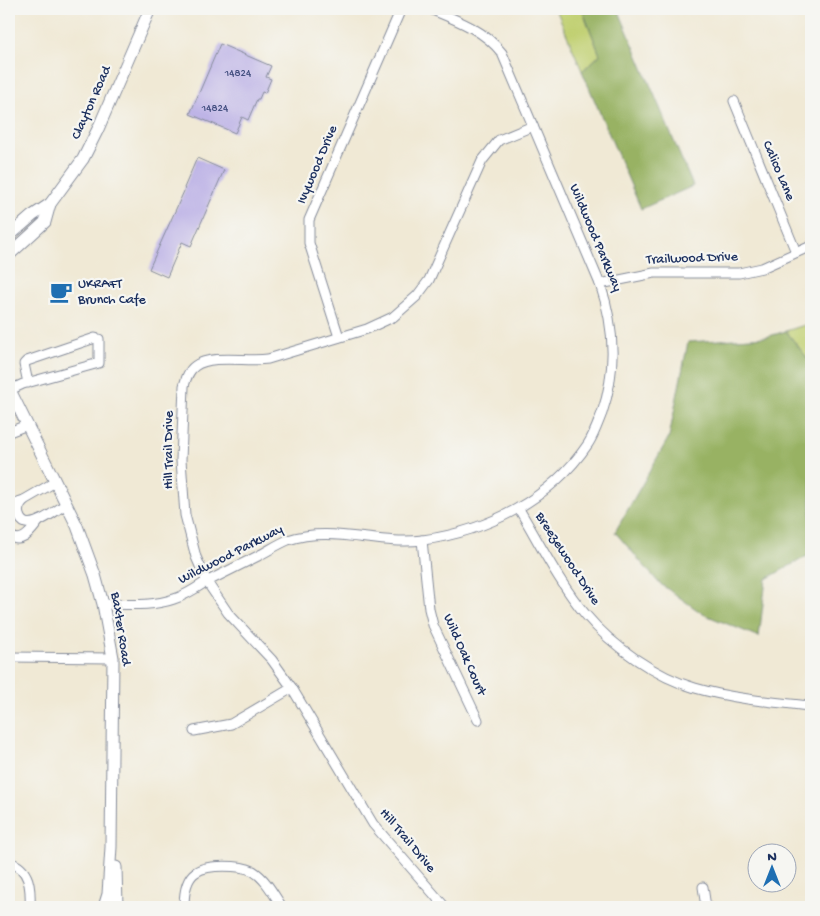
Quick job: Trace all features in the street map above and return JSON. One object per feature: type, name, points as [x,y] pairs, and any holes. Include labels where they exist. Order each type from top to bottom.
[{"type":"main road","name":"Clayton Road","points":[[10,235],[32,216],[50,204],[83,159],[150,9]]},
{"type":"main road","name":"Clayton Road","points":[[9,255],[45,222],[50,204]]},
{"type":"main road","name":"Baxter Road","points":[[9,389],[77,526],[103,604],[112,658],[111,847],[108,894],[110,907]]},
{"type":"main road","points":[[111,847],[116,853],[117,907]]},
{"type":"main road","name":"Baxter Road","points":[[104,907],[108,894]]},
{"type":"street","name":"Ivywood Drive","points":[[339,337],[308,243],[309,220],[401,9]]},
{"type":"street","name":"Wildwood Parkway","points":[[103,604],[154,604],[175,599],[288,540],[311,535],[331,534],[389,540],[422,540],[476,528],[519,509],[542,492],[574,462],[589,443],[599,422],[611,379],[613,334],[608,305],[508,64],[495,43],[486,36],[463,22],[430,9]]},
{"type":"street","name":"Calico Lane","points":[[734,101],[796,252]]},
{"type":"street","name":"Hill Trail Drive","points":[[445,907],[373,824],[292,688],[272,660],[228,613],[207,582],[196,557],[188,530],[182,491],[181,460],[184,386],[187,376],[193,367],[202,362],[268,359],[368,329],[393,317],[418,296],[429,280],[482,161],[499,140],[533,126]]},
{"type":"street","name":"Trailwood Drive","points":[[600,284],[654,273],[739,273],[762,268],[811,246]]},
{"type":"street","points":[[9,389],[99,363],[99,339],[95,338],[27,361],[24,367],[28,383]]},
{"type":"street","points":[[9,432],[27,424]]},
{"type":"street","points":[[9,505],[24,500],[55,482]]},
{"type":"street","points":[[24,500],[19,508],[20,518],[32,524],[66,504]]},
{"type":"street","name":"Breezewood Drive","points":[[519,509],[567,589],[586,615],[609,638],[633,657],[664,675],[693,688],[728,696],[811,706]]},
{"type":"street","points":[[9,535],[15,539],[24,538],[39,521]]},
{"type":"street","name":"Wild Oak Court","points":[[422,540],[429,608],[433,625],[478,720]]},
{"type":"street","points":[[9,657],[112,658]]},
{"type":"street","points":[[194,732],[231,724],[292,688]]},
{"type":"street","points":[[9,862],[27,875],[31,891],[30,907]]},
{"type":"street","points":[[184,907],[184,892],[195,872],[201,869],[224,866],[252,870],[264,880],[282,907]]},
{"type":"street","points":[[703,887],[706,907]]},
{"type":"green space","points":[[556,9],[582,9],[600,55],[582,71]]},
{"type":"green space","points":[[582,9],[618,9],[693,186],[641,209],[582,71],[600,55]]},
{"type":"green space","points":[[811,323],[811,363],[786,331]]},
{"type":"green space","points":[[786,331],[811,363],[811,554],[766,579],[759,637],[703,614],[659,583],[615,532],[669,437],[688,342],[766,337]]},
{"type":"building","points":[[220,44],[271,66],[266,77],[271,79],[265,93],[262,92],[259,99],[257,99],[248,120],[242,117],[235,133],[190,114]]},
{"type":"building","points":[[197,158],[224,170],[191,246],[182,242],[167,277],[149,269]]},
{"type":"place","name":"UKRAFT Brunch Cafe","points":[[61,292]]}]
